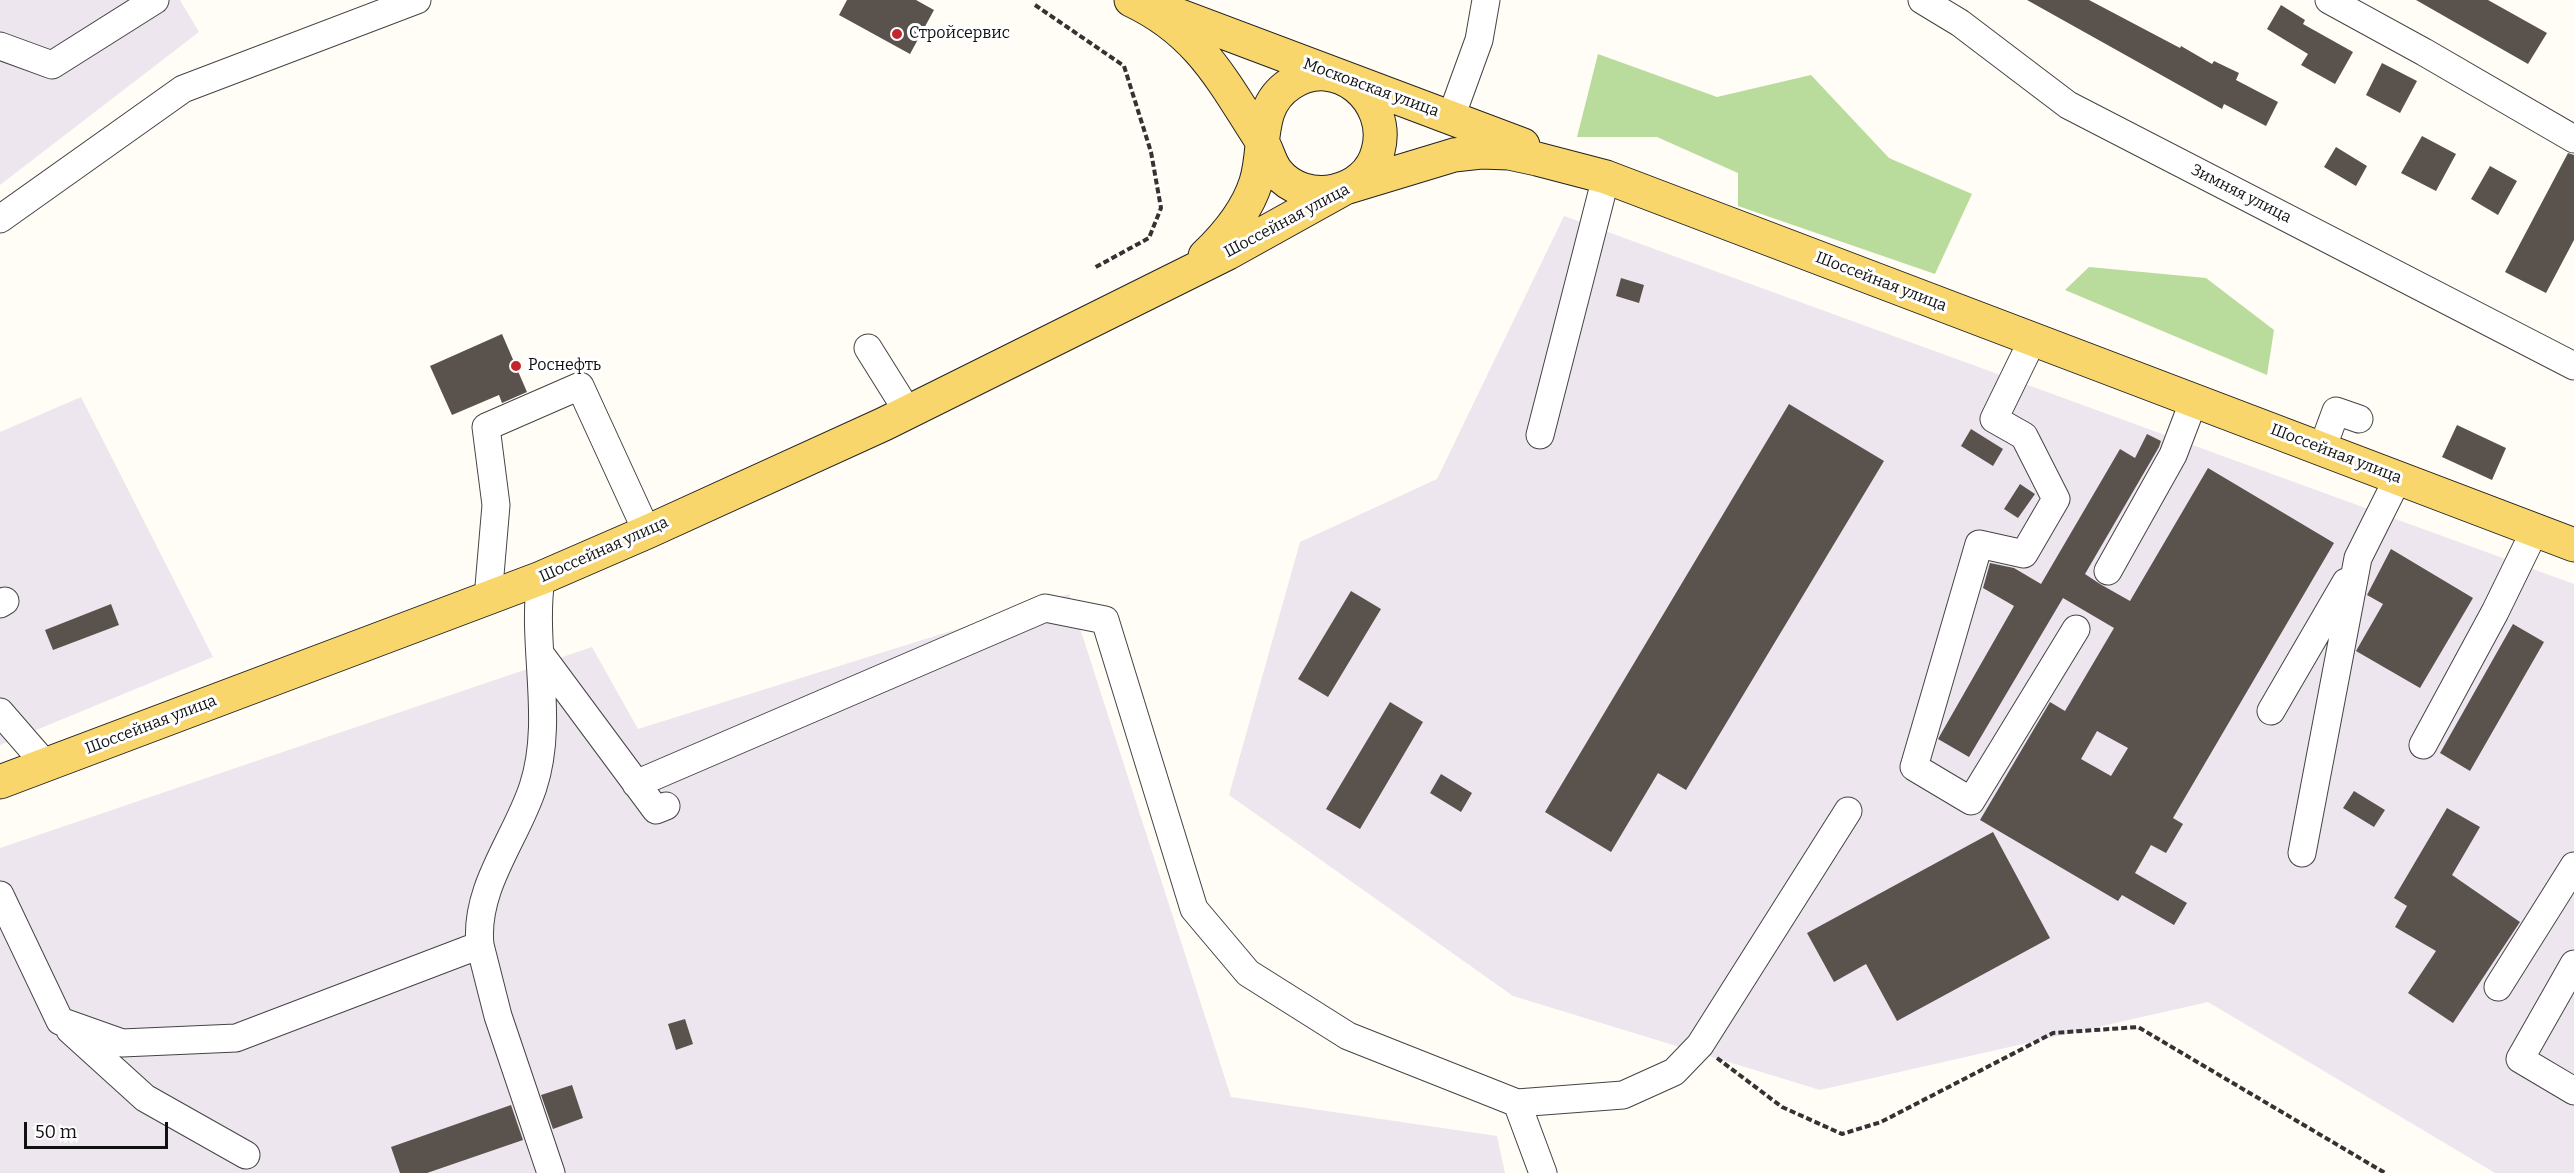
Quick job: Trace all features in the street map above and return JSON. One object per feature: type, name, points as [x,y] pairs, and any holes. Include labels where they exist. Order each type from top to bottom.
[{"type":"main road","points":[[1131,0],[1167,21],[1190,40],[1226,82],[1263,143],[1270,163],[1290,184],[1317,193],[1345,189],[1358,181],[1370,169],[1378,155],[1381,125],[1369,97],[1358,86],[1344,78],[1322,74],[1306,76],[1281,90],[1272,102],[1265,115],[1263,143]]},
{"type":"main road","name":"Московская улица","points":[[1137,0],[1606,177]]},
{"type":"main road","name":"Шоссейная улица","points":[[1188,271],[1217,244],[1246,206],[1256,182],[1263,143]]},
{"type":"main road","name":"Шоссейная улица","points":[[0,783],[542,578],[908,412],[1228,253],[1345,189],[1454,155],[1481,152],[1509,153],[1606,177],[2574,545]]},
{"type":"street","points":[[0,46],[52,65],[155,0]]},
{"type":"street","points":[[0,219],[183,89],[417,0]]},
{"type":"street","points":[[1451,117],[1479,40],[1486,0]]},
{"type":"street","name":"Зимняя улица","points":[[1922,0],[1960,23],[2068,105],[2574,366]]},
{"type":"street","points":[[2329,0],[2574,139]]},
{"type":"street","points":[[1539,435],[1606,177]]},
{"type":"street","points":[[2033,339],[1994,419],[2024,436],[2056,499],[2024,554],[1978,544],[1914,767],[1971,801],[2076,629]]},
{"type":"street","points":[[868,348],[908,412]]},
{"type":"street","points":[[488,598],[496,505],[486,427],[580,386],[647,532]]},
{"type":"street","points":[[2108,571],[2174,454],[2194,400]]},
{"type":"street","points":[[2322,449],[2336,411],[2359,419]]},
{"type":"street","points":[[2271,711],[2357,563],[2398,478]]},
{"type":"street","points":[[2423,745],[2495,612],[2535,530]]},
{"type":"street","points":[[2302,853],[2357,563]]},
{"type":"street","points":[[542,578],[537,604],[541,655],[542,735],[534,786],[487,892],[478,930],[498,1016],[551,1173]]},
{"type":"street","points":[[636,784],[1045,608],[1105,620],[1194,909],[1248,973],[1348,1036],[1517,1102],[1623,1095],[1674,1072],[1700,1045],[1848,811]]},
{"type":"street","points":[[541,655],[656,810],[666,806]]},
{"type":"street","points":[[0,712],[46,765]]},
{"type":"street","points":[[2498,987],[2574,866]]},
{"type":"street","points":[[0,895],[60,1022],[145,1098],[246,1155]]},
{"type":"street","points":[[60,1022],[122,1043],[236,1038],[480,945]]},
{"type":"street","points":[[2574,964],[2520,1059],[2574,1091]]},
{"type":"street","points":[[1517,1102],[1543,1173]]},
{"type":"path","points":[[1035,5],[1124,66],[1151,152],[1161,208],[1149,238],[1094,268]]},
{"type":"path","points":[[1700,1045],[1782,1107],[1842,1134],[1881,1122],[2054,1033],[2138,1027],[2385,1173]]},
{"type":"shaded area","points":[[0,0],[180,0],[199,32],[0,185]]},
{"type":"shaded area","points":[[1564,216],[2574,584],[2574,1173],[2495,1173],[2208,1002],[1820,1090],[1513,996],[1229,795],[1300,542],[1437,479]]},
{"type":"shaded area","points":[[81,397],[213,657],[0,745],[0,432]]},
{"type":"shaded area","points":[[1069,594],[1231,1097],[1497,1136],[1505,1173],[0,1173],[0,848],[592,647],[638,729]]},
{"type":"green space","points":[[1598,54],[1717,97],[1811,75],[1889,158],[1972,194],[1935,274],[1738,206],[1738,173],[1657,137],[1577,137]]},
{"type":"green space","points":[[2089,267],[2206,278],[2274,330],[2267,375],[2065,290]]},
{"type":"building","name":"Стройсервис","points":[[847,0],[916,0],[934,10],[910,54],[839,15]]},
{"type":"building","points":[[2027,0],[2089,0],[2212,64],[2214,61],[2239,73],[2236,80],[2278,102],[2266,126],[2224,104],[2222,109]]},
{"type":"building","points":[[2416,0],[2488,0],[2547,33],[2528,64]]},
{"type":"building","points":[[2281,5],[2305,20],[2303,24],[2353,52],[2335,84],[2301,65],[2308,54],[2267,29]]},
{"type":"building","points":[[2382,63],[2417,81],[2400,113],[2366,95]]},
{"type":"building","points":[[2422,136],[2456,154],[2436,191],[2401,173]]},
{"type":"building","points":[[2336,147],[2367,166],[2356,186],[2324,167]]},
{"type":"building","points":[[2568,153],[2574,155],[2574,240],[2546,293],[2505,272]]},
{"type":"building","points":[[2490,166],[2517,181],[2498,215],[2471,199]]},
{"type":"building","points":[[1621,278],[1644,285],[1639,303],[1616,296]]},
{"type":"building","points":[[502,334],[527,392],[502,403],[499,395],[452,415],[430,366]]},
{"type":"building","points":[[1789,404],[1884,461],[1686,790],[1658,773],[1611,852],[1545,812]]},
{"type":"building","points":[[2457,425],[2506,448],[2492,480],[2442,457]]},
{"type":"building","points":[[1971,429],[2003,449],[1993,466],[1961,446]]},
{"type":"building","points":[[2147,434],[2161,441],[2085,574],[2130,601],[2208,468],[2334,543],[2173,818],[2183,824],[2166,853],[2151,845],[2135,873],[2187,903],[2174,925],[2122,895],[2118,901],[1980,820],[2050,702],[2065,711],[2114,628],[2063,598],[1969,757],[1938,739],[2014,606],[1983,588],[1990,563],[2014,568],[2041,584],[2120,449],[2135,458]],"holes":[[[2097,731],[2128,748],[2111,776],[2081,759]]]},
{"type":"building","points":[[2020,484],[2035,494],[2018,518],[2004,509]]},
{"type":"building","points":[[2391,549],[2473,598],[2420,688],[2356,651],[2383,604],[2367,595]]},
{"type":"building","points":[[1351,591],[1381,609],[1328,697],[1298,679]]},
{"type":"building","points":[[111,604],[119,625],[53,650],[45,630]]},
{"type":"building","points":[[2513,624],[2544,642],[2470,771],[2440,753]]},
{"type":"building","points":[[1390,702],[1423,722],[1360,829],[1326,809]]},
{"type":"building","points":[[1441,774],[1472,793],[1461,812],[1430,793]]},
{"type":"building","points":[[2354,791],[2385,810],[2374,827],[2343,808]]},
{"type":"building","points":[[2447,808],[2480,827],[2452,875],[2520,922],[2453,1023],[2408,993],[2436,951],[2395,927],[2407,906],[2394,898]]},
{"type":"building","points":[[1993,832],[2050,938],[1897,1021],[1866,964],[1834,982],[1807,933]]},
{"type":"building","points":[[685,1019],[693,1044],[676,1050],[668,1024]]},
{"type":"building","points":[[572,1085],[583,1118],[553,1129],[541,1095]]},
{"type":"building","points":[[511,1105],[523,1140],[427,1173],[400,1173],[391,1147]]},
{"type":"place","name":"Стройсервис","points":[[897,34]]},
{"type":"place","name":"Роснефть","points":[[516,366]]}]
